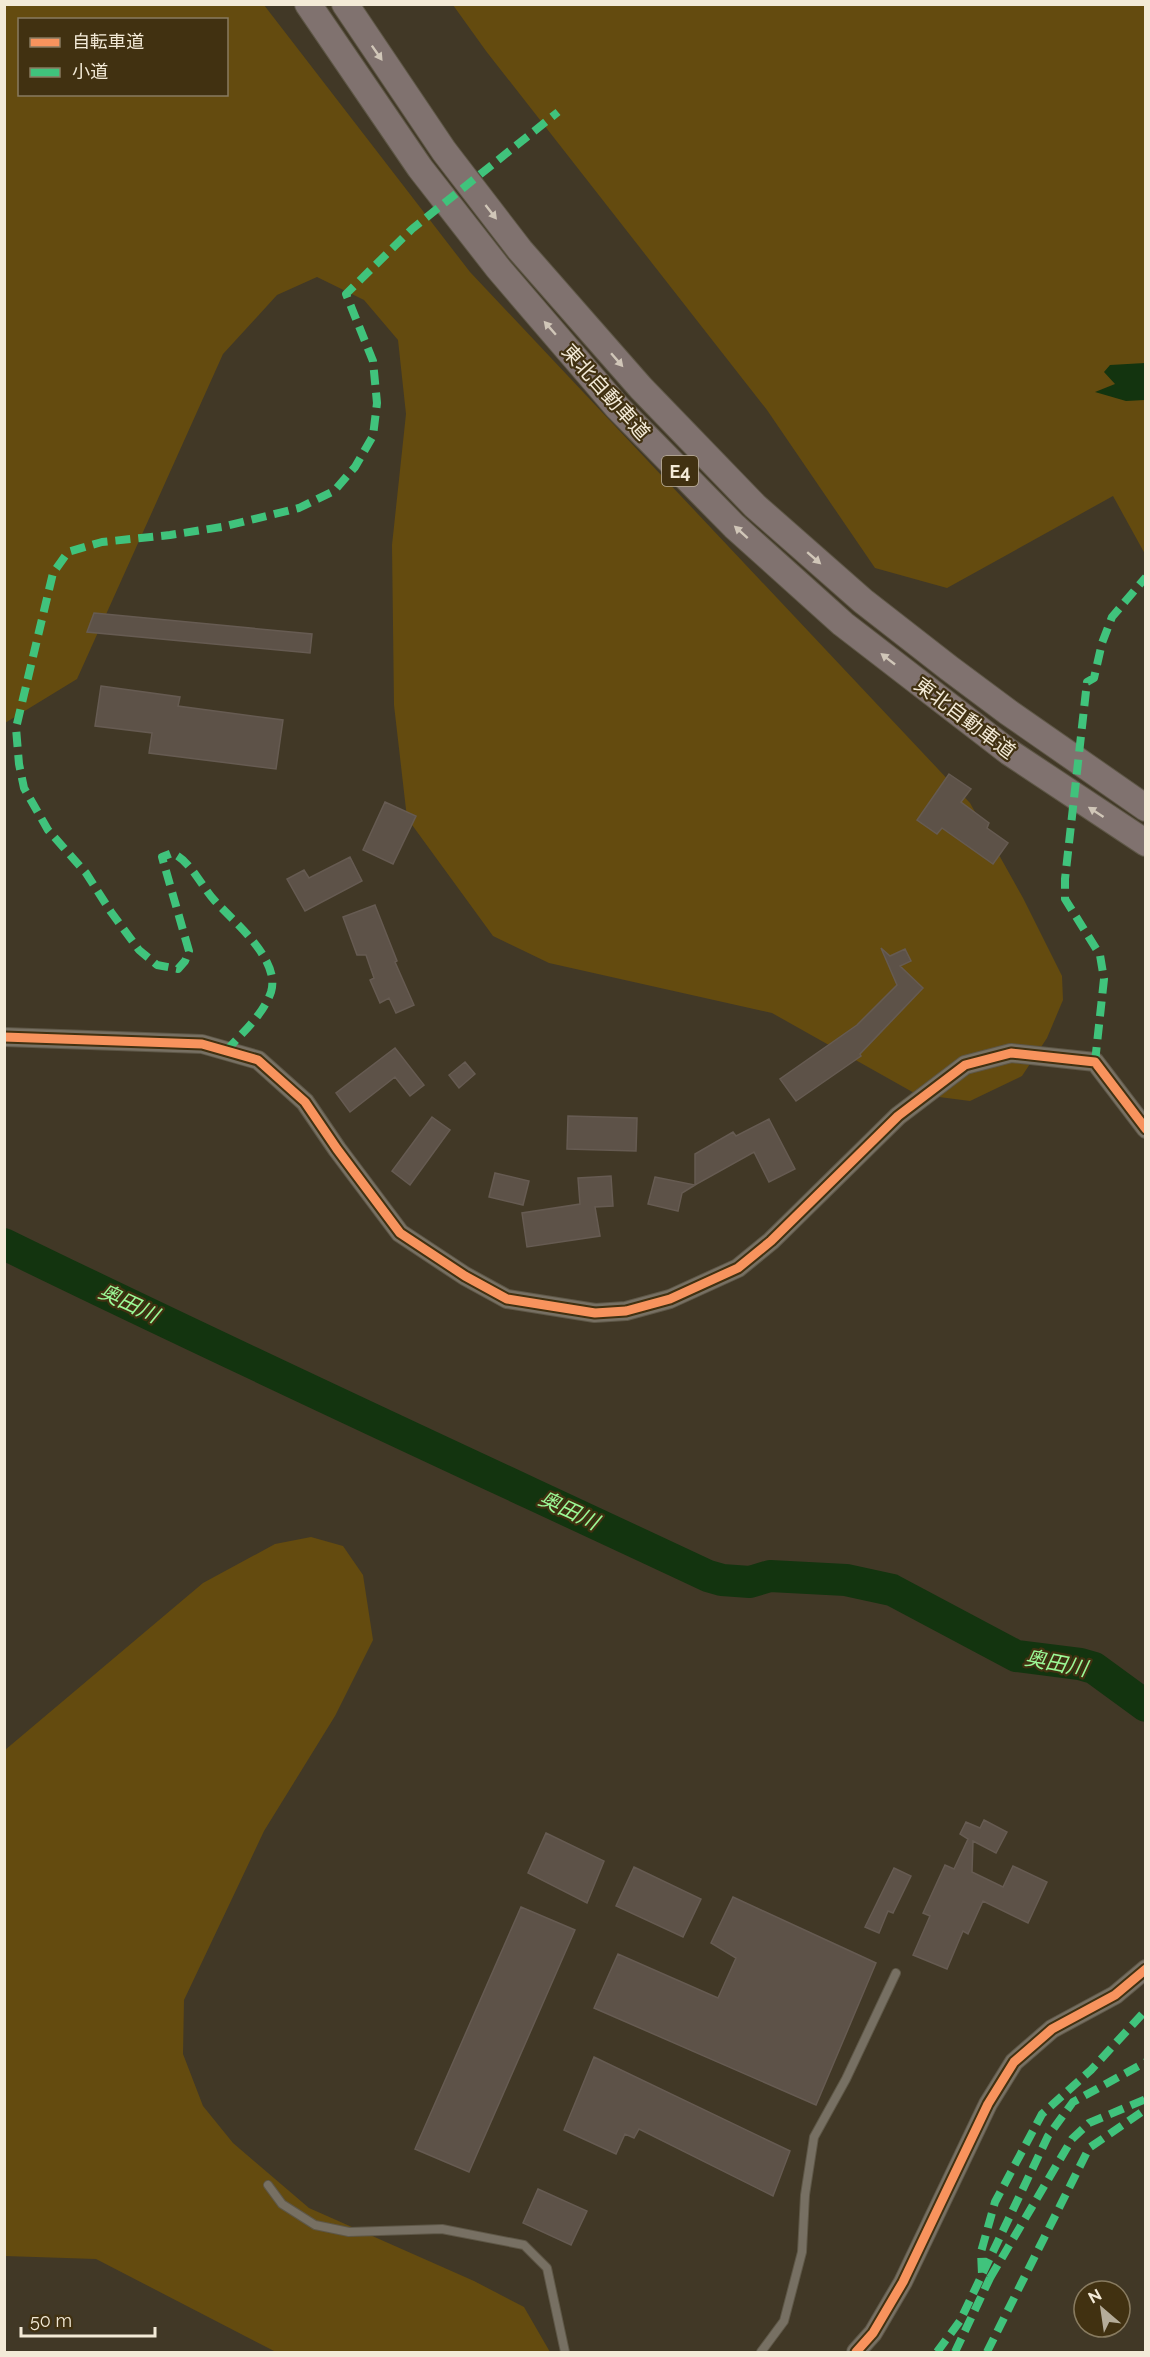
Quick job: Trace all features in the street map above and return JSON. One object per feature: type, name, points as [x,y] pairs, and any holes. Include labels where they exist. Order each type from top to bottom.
[{"type":"highway","name":"東北自動車道","points":[[308,4],[420,168],[498,268],[618,408],[734,526],[843,624],[950,707],[1009,752],[1146,843]]},
{"type":"highway","name":"東北自動車道","points":[[345,4],[444,151],[520,250],[641,388],[755,506],[863,602],[1017,719],[1146,808]]},
{"type":"street","points":[[4,1037],[202,1044],[258,1060],[305,1102],[400,1233],[465,1276],[507,1299],[595,1312],[626,1311],[669,1299],[738,1268],[771,1240],[898,1116],[965,1065],[1011,1053],[1095,1062],[1146,1129]]},
{"type":"street","points":[[856,2352],[873,2333],[903,2282],[987,2104],[1014,2062],[1052,2030],[1115,1995],[1146,1969]]},
{"type":"lane","points":[[761,2352],[784,2320],[802,2252],[805,2195],[814,2137],[846,2079],[896,1973]]},
{"type":"lane","points":[[268,2185],[282,2204],[315,2225],[349,2232],[442,2229],[524,2245],[547,2268],[565,2352]]},
{"type":"shaded area","points":[[5,5],[264,5],[470,272],[970,803],[1023,898],[1062,976],[1063,1000],[1047,1038],[1022,1076],[970,1101],[916,1094],[772,1013],[549,963],[493,936],[407,818],[394,705],[392,545],[406,414],[398,340],[364,300],[317,277],[277,295],[223,354],[77,679],[5,723]]},
{"type":"shaded area","points":[[453,5],[1145,5],[1145,554],[1113,496],[947,588],[875,568],[767,410],[486,51]]},
{"type":"shaded area","points":[[1145,363],[1145,400],[1126,401],[1095,392],[1115,384],[1104,372],[1110,365]]},
{"type":"shaded area","points":[[311,1537],[343,1546],[363,1575],[373,1640],[335,1716],[264,1831],[184,2000],[183,2054],[203,2106],[233,2143],[309,2208],[474,2281],[524,2307],[550,2352],[276,2352],[96,2259],[5,2256],[5,1750],[203,1583],[275,1544]]},
{"type":"building","points":[[94,613],[312,634],[310,653],[87,632]]},
{"type":"building","points":[[101,686],[180,697],[178,706],[283,720],[276,769],[149,753],[152,733],[95,726]]},
{"type":"building","points":[[949,774],[971,789],[961,802],[989,823],[987,828],[1008,843],[993,864],[942,828],[937,834],[917,820]]},
{"type":"building","points":[[385,802],[416,816],[393,864],[363,850]]},
{"type":"building","points":[[350,857],[362,881],[305,911],[287,879],[304,870],[309,878]]},
{"type":"building","points":[[375,905],[397,961],[395,962],[414,1005],[396,1013],[389,998],[380,1003],[370,980],[374,978],[366,955],[357,955],[343,917]]},
{"type":"building","points":[[881,948],[890,956],[905,949],[911,961],[900,966],[923,988],[860,1054],[861,1056],[796,1101],[780,1079],[857,1025],[897,985]]},
{"type":"building","points":[[395,1048],[424,1085],[410,1096],[395,1077],[350,1112],[336,1093]]},
{"type":"building","points":[[465,1062],[475,1074],[459,1088],[449,1075]]},
{"type":"building","points":[[568,1116],[637,1118],[636,1151],[567,1149]]},
{"type":"building","points":[[432,1117],[450,1130],[410,1185],[392,1171]]},
{"type":"building","points":[[769,1119],[795,1169],[769,1182],[754,1152],[695,1185],[695,1154],[733,1132],[736,1136]]},
{"type":"building","points":[[495,1173],[529,1181],[523,1205],[489,1197]]},
{"type":"building","points":[[611,1176],[613,1206],[595,1207],[600,1236],[527,1247],[522,1213],[580,1204],[578,1178]]},
{"type":"building","points":[[655,1177],[695,1185],[682,1193],[678,1211],[648,1204]]},
{"type":"building","points":[[984,1820],[1007,1832],[996,1853],[973,1841],[972,1872],[1003,1887],[1013,1866],[1047,1882],[1028,1923],[983,1901],[968,1934],[963,1931],[947,1969],[913,1955],[930,1916],[923,1913],[945,1865],[954,1869],[968,1839],[960,1834],[966,1822],[980,1828]]},
{"type":"building","points":[[546,1833],[604,1861],[587,1903],[528,1873]]},
{"type":"building","points":[[634,1867],[701,1899],[683,1937],[616,1906]]},
{"type":"building","points":[[894,1868],[911,1876],[893,1913],[888,1911],[879,1933],[865,1927]]},
{"type":"building","points":[[733,1897],[876,1963],[816,2105],[594,2008],[618,1954],[718,1998],[736,1958],[711,1943]]},
{"type":"building","points":[[521,1907],[575,1930],[469,2172],[415,2149]]},
{"type":"building","points":[[594,2057],[790,2151],[773,2196],[639,2129],[634,2138],[625,2134],[616,2154],[564,2130]]},
{"type":"building","points":[[538,2189],[587,2211],[571,2245],[523,2223]]},
{"type":"waterway","name":"奥田川","points":[[4,1244],[708,1576],[722,1580],[750,1582],[770,1576],[846,1580],[892,1590],[1016,1656],[1080,1664],[1094,1668],[1146,1706]]},
{"type":"marked path","points":[[226,1051],[257,1016],[271,992],[272,980],[269,967],[254,942],[215,901],[185,862],[172,853],[162,857],[189,951],[185,961],[178,969],[157,965],[139,950],[86,873],[48,830],[24,788],[16,728],[53,573],[68,552],[102,542],[222,527],[299,508],[334,491],[355,467],[373,436],[377,403],[373,361],[346,294],[412,229],[558,112]]},
{"type":"marked path","points":[[1095,1062],[1104,979],[1100,955],[1065,899],[1065,879],[1087,682],[1094,678],[1102,643],[1112,617],[1146,577]]},
{"type":"marked path","points":[[955,2352],[990,2278],[982,2274],[981,2252],[995,2202],[1042,2114],[1091,2070],[1146,2010]]},
{"type":"marked path","points":[[937,2352],[960,2321],[1048,2136],[1073,2102],[1146,2062]]},
{"type":"marked path","points":[[990,2278],[1072,2139],[1089,2123],[1146,2099]]},
{"type":"marked path","points":[[987,2352],[1089,2148],[1146,2109]]},
{"type":"cycle path","points":[[4,1037],[202,1044],[258,1060],[305,1102],[400,1233],[465,1276],[507,1299],[595,1313],[626,1311],[670,1299],[738,1268],[771,1241],[898,1116],[965,1065],[1011,1053],[1095,1062],[1146,1129]]},
{"type":"cycle path","points":[[856,2352],[873,2333],[903,2282],[988,2104],[1014,2062],[1052,2029],[1115,1995],[1146,1969]]}]
